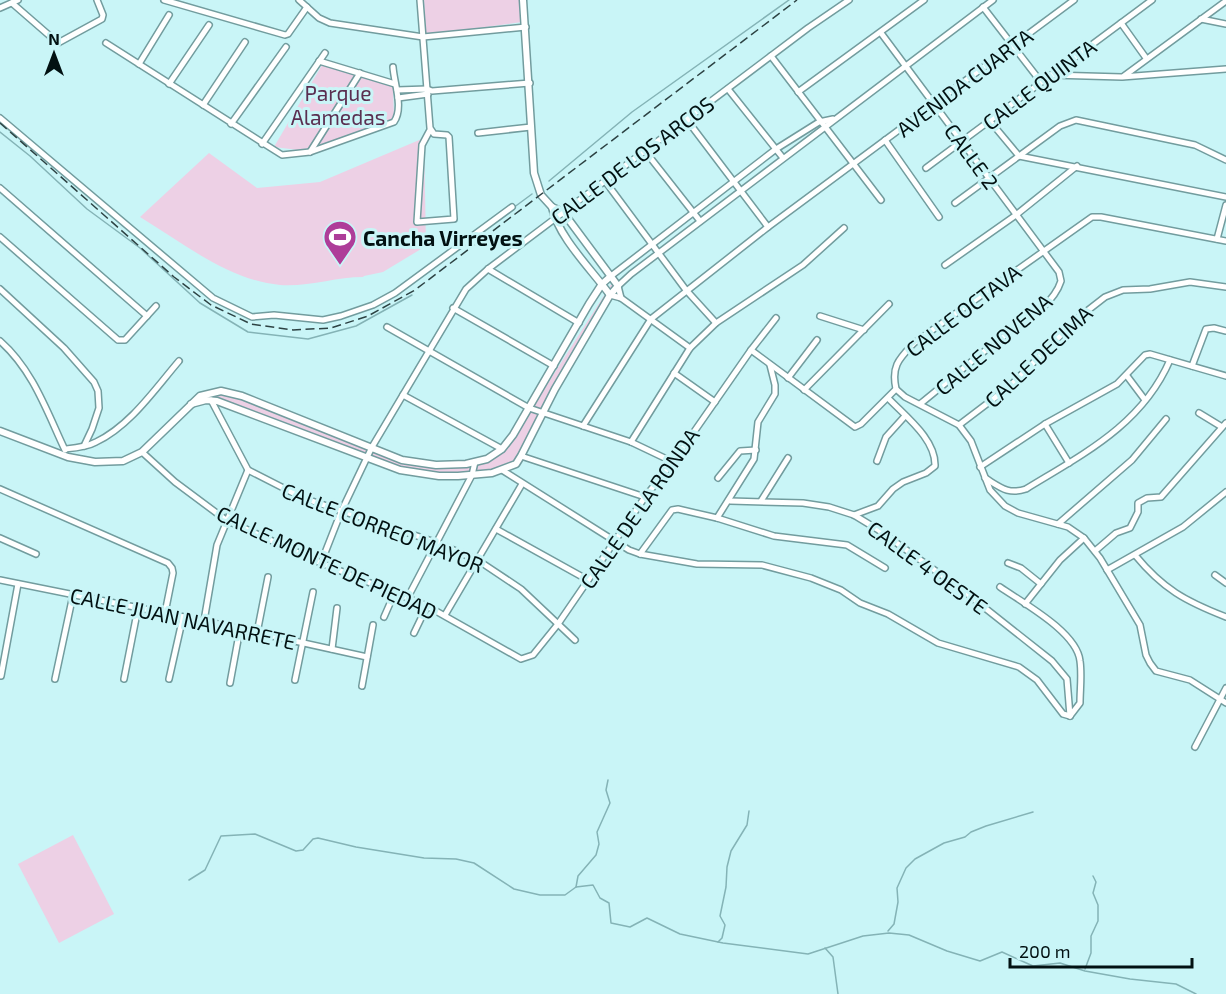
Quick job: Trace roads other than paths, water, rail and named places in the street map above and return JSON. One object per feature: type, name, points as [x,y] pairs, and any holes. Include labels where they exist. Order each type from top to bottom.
[{"type":"street","points":[[0,8],[18,0]]},
{"type":"street","points":[[12,3],[58,43],[102,19],[103,15],[97,0]]},
{"type":"street","points":[[164,0],[285,35],[307,7]]},
{"type":"street","points":[[299,0],[319,18],[330,23],[423,37],[526,27]]},
{"type":"street","points":[[420,0],[430,130],[422,145],[417,222],[454,219],[448,137],[434,134],[430,130]]},
{"type":"street","points":[[523,0],[531,127],[536,179],[541,195],[552,207],[563,212],[618,286],[621,298]]},
{"type":"street","name":"CALLE DE LOS ARCOS","points":[[321,563],[341,512],[372,447],[466,289],[488,268],[849,0]]},
{"type":"street","points":[[798,93],[924,0]]},
{"type":"street","points":[[191,404],[211,400],[258,415],[409,472],[439,476],[472,475],[502,470],[516,464],[610,295],[618,286],[700,221],[993,0]]},
{"type":"street","name":"AVENIDA CUARTA","points":[[583,426],[651,319],[768,227],[1074,0]]},
{"type":"street","name":"CALLE QUINTA","points":[[926,168],[1152,0]]},
{"type":"street","points":[[1122,77],[1226,1]]},
{"type":"street","points":[[983,8],[1041,82]]},
{"type":"street","points":[[139,64],[169,15]]},
{"type":"street","points":[[1201,19],[1226,24]]},
{"type":"street","points":[[1121,23],[1146,58]]},
{"type":"street","points":[[169,84],[209,25]]},
{"type":"street","name":"CALLE 2","points":[[881,33],[1059,272],[1061,281]]},
{"type":"street","points":[[203,105],[245,42]]},
{"type":"street","points":[[106,43],[282,155],[310,152],[394,122],[397,117],[398,98],[393,67]]},
{"type":"street","points":[[231,124],[286,47]]},
{"type":"street","points":[[262,144],[325,53]]},
{"type":"street","points":[[771,56],[819,122],[881,200]]},
{"type":"street","points":[[319,62],[360,73],[396,87],[428,92]]},
{"type":"street","points":[[1217,69],[1226,76]]},
{"type":"street","points":[[1049,75],[1122,77],[1226,69]]},
{"type":"street","points":[[310,152],[360,73]]},
{"type":"street","points":[[398,98],[428,92],[530,83]]},
{"type":"street","points":[[728,89],[783,158]]},
{"type":"street","points":[[0,118],[213,298],[252,317],[274,315],[323,320],[373,305],[395,293],[512,207]]},
{"type":"street","points":[[0,431],[68,457],[95,462],[116,462],[129,459],[142,452],[205,393],[228,392],[402,460],[436,465],[487,459],[502,449],[529,408],[602,284],[776,149],[819,122],[835,119]]},
{"type":"street","points":[[687,120],[768,227]]},
{"type":"street","points":[[989,120],[1019,156],[1226,197]]},
{"type":"street","points":[[955,203],[1060,126],[1076,120],[1169,138],[1195,145],[1226,160]]},
{"type":"street","points":[[478,133],[531,127]]},
{"type":"street","points":[[885,140],[939,217]]},
{"type":"street","points":[[645,151],[700,221]]},
{"type":"street","points":[[945,265],[1016,215],[1077,166]]},
{"type":"street","points":[[605,182],[686,290],[716,323]]},
{"type":"street","points":[[0,188],[147,316]]},
{"type":"street","points":[[1217,239],[1226,205]]},
{"type":"street","points":[[552,207],[555,218],[610,295],[621,298],[690,348]]},
{"type":"street","name":"CALLE OCTAVA","points":[[896,389],[893,376],[896,364],[914,343],[1092,217],[1226,241]]},
{"type":"street","points":[[631,442],[690,348],[716,323],[803,265],[844,228]]},
{"type":"street","points":[[0,237],[118,340],[125,339],[156,306]]},
{"type":"street","points":[[488,268],[579,322]]},
{"type":"street","name":"CALLE NOVENA","points":[[920,404],[1031,316],[1055,294],[1061,281]]},
{"type":"street","name":"CALLE DECIMA","points":[[959,425],[1010,387],[1078,318],[1105,297],[1124,290],[1150,289],[1190,282],[1226,287]]},
{"type":"street","points":[[0,289],[64,348],[94,382],[98,391],[99,408],[93,429],[84,447]]},
{"type":"street","points":[[804,390],[889,304]]},
{"type":"street","points":[[453,308],[554,366]]},
{"type":"street","points":[[820,316],[864,330]]},
{"type":"street","name":"CALLE DE LA RONDA","points":[[521,659],[533,655],[558,624],[645,497],[673,462],[776,318]]},
{"type":"street","points":[[387,327],[529,408],[631,442],[673,462]]},
{"type":"street","points":[[1192,366],[1206,329],[1226,331]]},
{"type":"street","points":[[788,378],[817,340]]},
{"type":"street","points":[[0,341],[29,375],[68,457]]},
{"type":"street","points":[[751,350],[853,426],[861,424],[896,389],[905,397],[959,425],[971,441],[990,490],[1005,506],[1018,513],[1068,527],[1084,538],[1095,551],[1140,625],[1146,655],[1156,671],[1190,680],[1226,703]]},
{"type":"street","points":[[980,467],[1045,424],[1117,384],[1145,355],[1150,354],[1226,376]]},
{"type":"street","points":[[984,477],[1009,492],[1017,492],[1069,463],[1111,436],[1135,413],[1161,379],[1170,360]]},
{"type":"street","points":[[64,449],[84,447],[97,442],[119,427],[180,361]]},
{"type":"street","points":[[717,518],[730,501],[754,459],[758,422],[775,394],[770,365]]},
{"type":"street","points":[[675,373],[715,402]]},
{"type":"street","points":[[1127,376],[1145,400]]},
{"type":"street","points":[[403,395],[502,449]]},
{"type":"street","points":[[854,515],[878,506],[893,489],[903,482],[926,473],[935,466],[934,456],[924,436],[888,398]]},
{"type":"street","points":[[204,621],[215,556],[226,520],[248,470],[211,400]]},
{"type":"street","points":[[1095,551],[1116,532],[1130,528],[1138,512],[1138,503],[1147,498],[1161,497],[1224,425],[1200,413]]},
{"type":"street","points":[[877,461],[886,437],[905,416]]},
{"type":"street","points":[[1058,524],[1132,460],[1166,419]]},
{"type":"street","points":[[1045,424],[1069,463]]},
{"type":"street","points":[[718,478],[740,451],[756,450]]},
{"type":"street","name":"CALLE MONTE DE PIEDAD","points":[[142,452],[175,482],[226,520],[321,563],[408,597],[445,615],[521,659]]},
{"type":"street","points":[[522,456],[645,497]]},
{"type":"street","points":[[760,501],[788,458]]},
{"type":"street","points":[[408,597],[472,475],[475,462]]},
{"type":"street","name":"CALLE CORREO MAYOR","points":[[248,470],[295,494],[341,512],[435,542],[479,561],[521,589],[575,640]]},
{"type":"street","points":[[502,470],[616,542],[640,554],[697,564],[762,565],[811,578],[841,590],[860,603],[888,614],[944,645],[1019,667],[1037,680],[1063,714],[1070,716],[1080,703],[1080,660],[1077,649],[1072,640],[1062,631],[1000,587]]},
{"type":"street","points":[[445,615],[479,561],[522,484]]},
{"type":"street","points":[[0,489],[168,563],[173,573],[165,613]]},
{"type":"street","points":[[1107,570],[1183,527],[1226,492]]},
{"type":"street","name":"CALLE 4 OESTE","points":[[730,501],[803,503],[829,507],[854,515],[877,529],[962,589],[1052,661],[1067,679],[1070,716]]},
{"type":"street","points":[[640,554],[672,510],[678,509],[717,518],[774,536],[847,545],[885,568]]},
{"type":"street","points":[[496,529],[588,580]]},
{"type":"street","points":[[0,538],[36,554]]},
{"type":"street","points":[[1025,604],[1060,560],[1084,538]]},
{"type":"street","points":[[1135,555],[1151,574],[1170,590],[1201,607],[1226,617]]},
{"type":"street","points":[[1008,563],[1021,568],[1041,584]]},
{"type":"street","points":[[1215,575],[1226,583]]},
{"type":"street","points":[[257,633],[268,578]]},
{"type":"street","name":"CALLE JUAN NAVARRETE","points":[[0,580],[367,657]]},
{"type":"street","points":[[1,676],[18,584]]},
{"type":"street","points":[[295,680],[313,592]]},
{"type":"street","points":[[384,617],[395,592]]},
{"type":"street","points":[[55,679],[73,595]]},
{"type":"street","points":[[414,633],[427,606]]},
{"type":"street","points":[[124,679],[138,608]]},
{"type":"street","points":[[332,649],[337,608]]},
{"type":"street","points":[[169,680],[183,617]]},
{"type":"street","points":[[362,686],[373,625]]},
{"type":"street","points":[[230,683],[240,629]]},
{"type":"street","points":[[0,637],[7,639]]},
{"type":"street","points":[[1195,747],[1226,688]]},
{"type":"waterway","points":[[549,181],[632,112],[789,0]]},
{"type":"waterway","points":[[0,132],[30,156],[87,209],[140,248],[200,303],[248,332],[308,339],[356,326],[412,295]]},
{"type":"waterway","points":[[513,208],[532,194]]},
{"type":"waterway","points":[[576,887],[578,876],[596,855],[599,844],[597,832],[610,803],[606,790],[608,780]]},
{"type":"waterway","points":[[718,942],[722,938],[725,925],[720,916],[726,887],[727,867],[731,851],[747,825],[749,811]]},
{"type":"waterway","points":[[888,931],[894,924],[898,902],[897,888],[906,868],[915,859],[944,843],[965,837],[986,826],[1033,812]]},
{"type":"waterway","points":[[189,880],[205,870],[221,836],[255,834],[296,851],[303,850],[313,839],[318,838],[424,858],[456,859],[474,863],[514,889],[540,895],[565,895],[576,887],[593,885],[600,898],[609,903],[611,923],[630,927],[647,918],[680,934],[723,943],[808,954],[863,936],[889,933],[909,935],[947,951],[980,961],[1002,952],[1033,966],[1060,963],[1085,971],[1176,984],[1196,994]]},
{"type":"waterway","points":[[1085,969],[1091,953],[1091,936],[1098,921],[1098,905],[1093,893],[1096,882],[1093,876]]},
{"type":"waterway","points":[[825,948],[833,957],[838,994]]},
{"type":"railway","points":[[0,123],[174,277],[211,305],[251,324],[293,330],[331,328],[368,316],[415,290],[797,0]]},
{"type":"place","name":"Cancha Virreyes","points":[[340,266]]},
{"type":"park label","name":"Parque Alamedas","points":[[338,104]]}]
